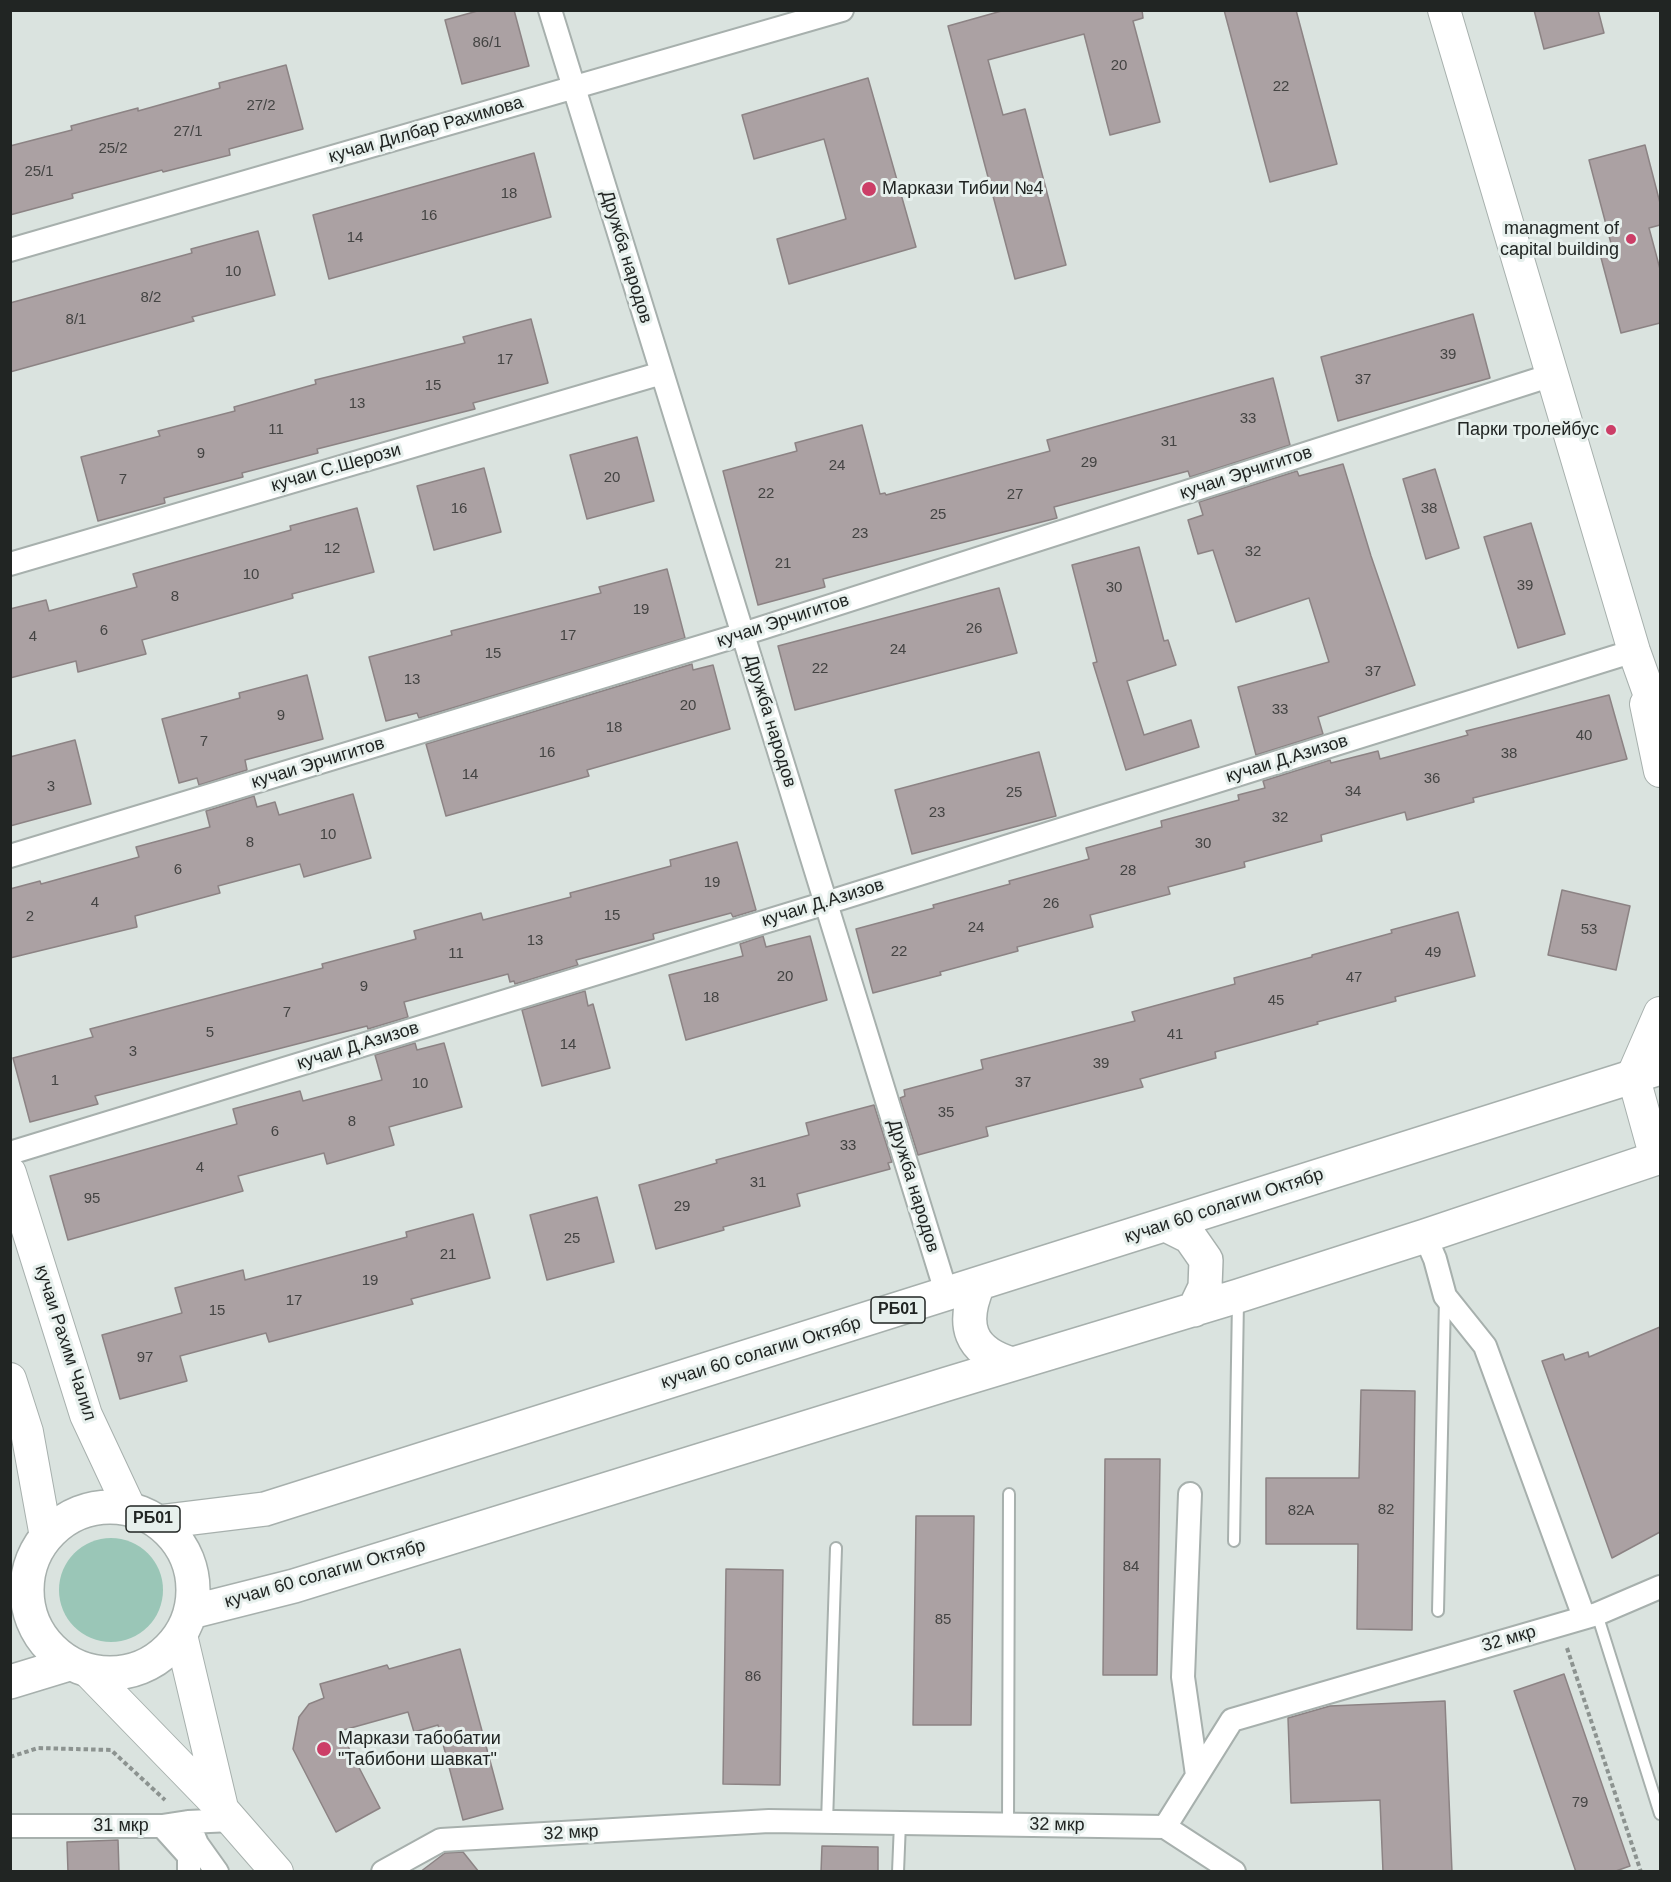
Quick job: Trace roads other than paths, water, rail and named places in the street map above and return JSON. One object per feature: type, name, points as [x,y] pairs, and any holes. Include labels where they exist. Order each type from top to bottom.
[{"type":"highway","name":"кучаи 60 солагии Октябр","points":[[144,1516],[266,1509],[947,1295],[1647,1071]]},
{"type":"highway","name":"кучаи 60 солагии Октябр","points":[[186,1624],[294,1586],[1194,1310],[1658,1158]]},
{"type":"highway","points":[[1166,1225],[1190,1237],[1206,1260],[1205,1287],[1194,1310]]},
{"type":"highway","points":[[978,1285],[970,1303],[971,1333],[979,1346],[992,1356],[1012,1364]]},
{"type":"highway","name":"РБ01","points":[[29,1556],[63,1521],[84,1511],[107,1507],[144,1516],[177,1540],[189,1562],[194,1587],[186,1624]]},
{"type":"highway","points":[[29,1556],[28,1608],[37,1630],[51,1650],[79,1668]]},
{"type":"highway","points":[[10,1682],[79,1668],[115,1674],[140,1668],[163,1655],[186,1624]]},
{"type":"main road","points":[[1444,10],[1634,651],[1660,724]]},
{"type":"main road","points":[[1634,651],[1660,771]]},
{"type":"main road","points":[[1658,1158],[1647,1071],[1660,1013]]},
{"type":"main road","name":"кучаи Рахим Чалил","points":[[10,1173],[86,1415],[144,1516]]},
{"type":"main road","points":[[10,1379],[27,1432],[29,1556]]},
{"type":"main road","points":[[186,1624],[227,1815]]},
{"type":"main road","points":[[79,1668],[227,1815],[277,1872]]},
{"type":"street","name":"Дружба народов","points":[[550,10],[947,1295]]},
{"type":"street","name":"кучаи Дилбар Рахимова","points":[[10,250],[842,10]]},
{"type":"street","name":"кучаи С.Шерози","points":[[10,564],[662,373]]},
{"type":"street","name":"кучаи Эрчигитов","points":[[10,856],[743,634],[1552,375]]},
{"type":"street","name":"кучаи Д.Азизов","points":[[10,1153],[826,903],[1634,651]]},
{"type":"street","points":[[1425,1236],[1435,1259],[1445,1296],[1485,1346],[1591,1616]]},
{"type":"street","points":[[1190,1494],[1184,1677],[1197,1775]]},
{"type":"street","name":"32 мкр","points":[[383,1872],[441,1840],[769,1821],[1165,1827],[1232,1720],[1591,1616],[1660,1587]]},
{"type":"street","name":"31 мкр","points":[[10,1826],[162,1826],[227,1815]]},
{"type":"street","points":[[188,1822],[197,1844],[217,1872]]},
{"type":"street","points":[[162,1826],[189,1856],[189,1872]]},
{"type":"street","points":[[1165,1827],[1234,1872]]},
{"type":"lane","points":[[1234,1541],[1238,1296]]},
{"type":"lane","points":[[1438,1611],[1445,1296]]},
{"type":"lane","points":[[1008,1824],[1009,1494]]},
{"type":"lane","points":[[827,1822],[836,1548]]},
{"type":"lane","points":[[1591,1616],[1660,1814]]},
{"type":"lane","points":[[898,1872],[900,1823]]},
{"type":"place","name":"Маркази Тибии №4","points":[[869,189]]},
{"type":"place","name":"managment of capital building","points":[[1631,239]]},
{"type":"place","name":"Парки тролейбус","points":[[1611,430]]},
{"type":"place","name":"Маркази табобатии \"Табибони шавкат\"","points":[[324,1749]]}]
